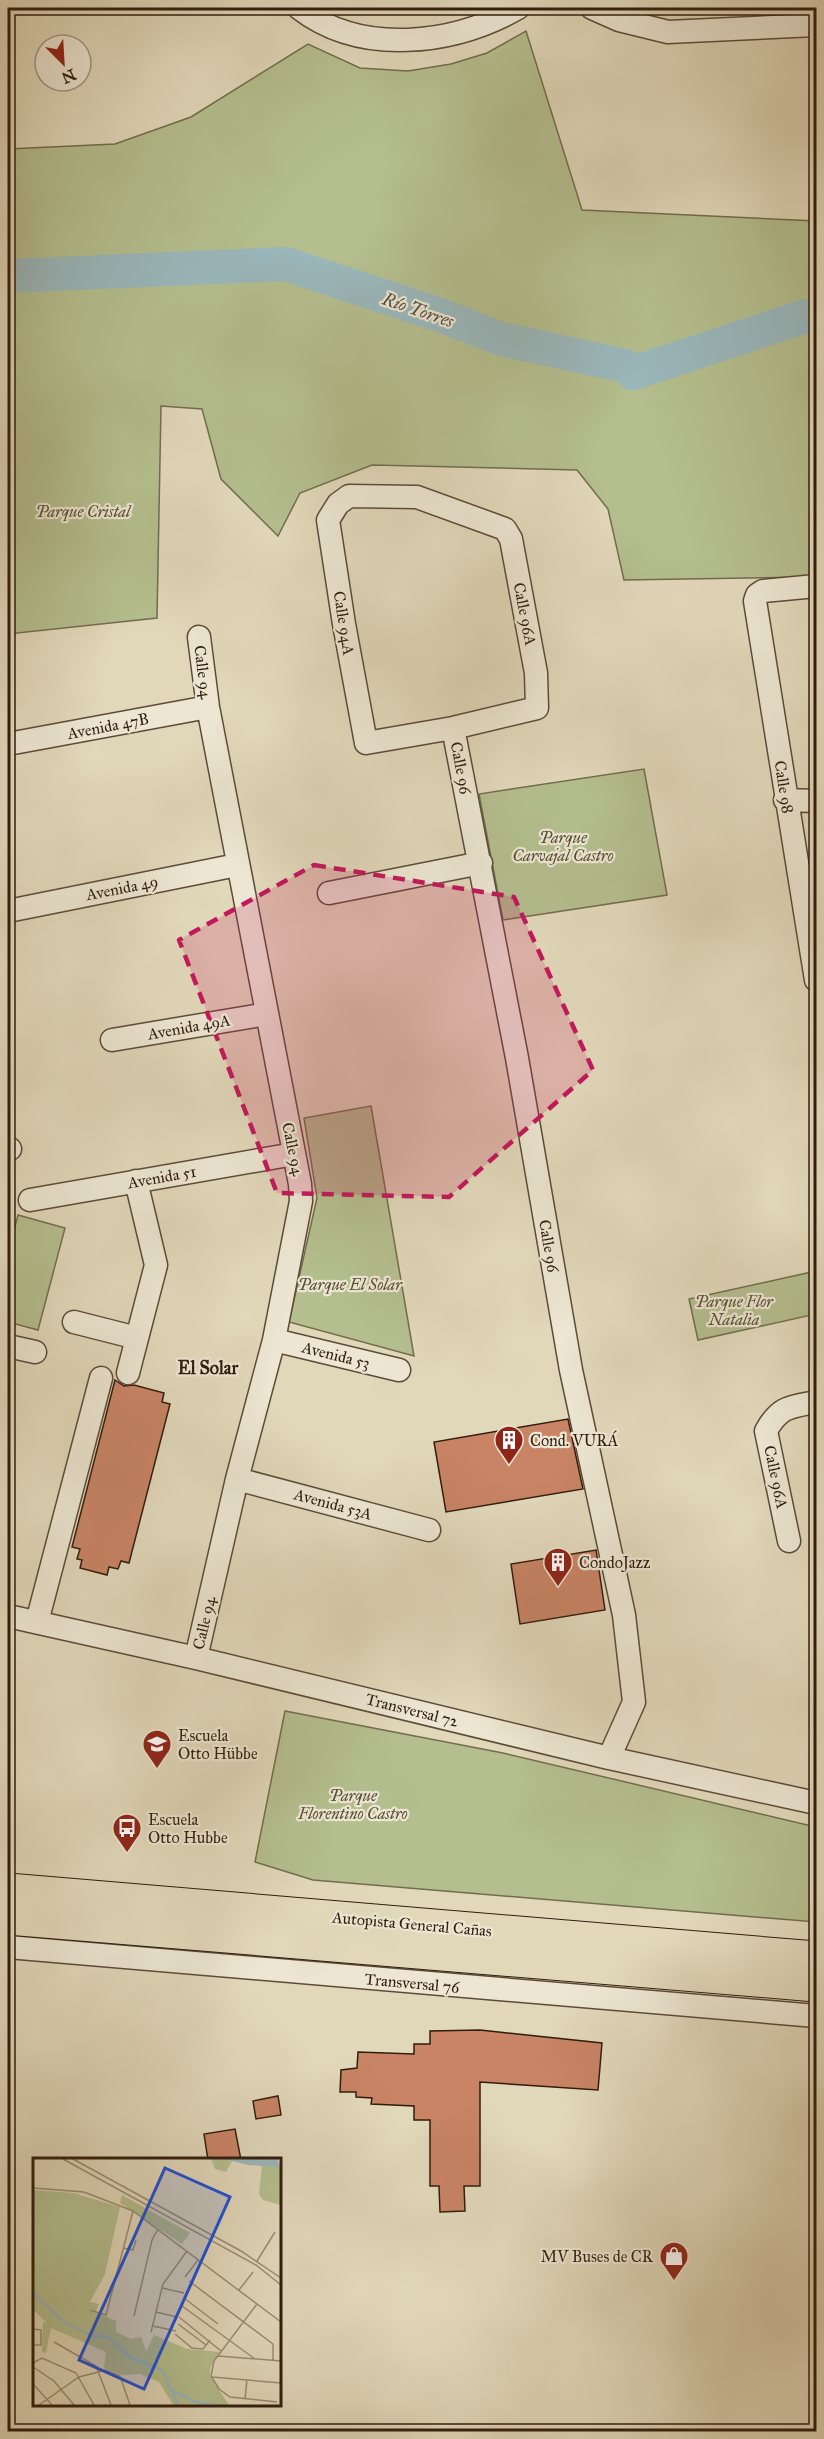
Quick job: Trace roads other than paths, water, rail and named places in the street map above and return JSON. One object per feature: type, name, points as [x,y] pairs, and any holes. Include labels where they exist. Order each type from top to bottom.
[{"type":"highway","name":"Autopista General Cañas","points":[[8,1890],[816,1958]]},
{"type":"highway","name":"Autopista General Cañas","points":[[8,1918],[816,1985]]},
{"type":"street","points":[[299,8],[316,21],[375,40],[439,37],[492,22],[518,8]]},
{"type":"street","points":[[592,8],[619,20],[668,32],[816,25]]},
{"type":"street","name":"Calle 96A","points":[[338,504],[349,496],[417,496],[498,524],[505,529],[511,539],[536,673],[537,708],[453,728]]},
{"type":"street","name":"Calle 94A","points":[[338,504],[328,520],[366,743],[453,728]]},
{"type":"street","name":"Calle 98","points":[[816,586],[763,591],[757,595],[755,602],[785,800],[816,980]]},
{"type":"street","name":"Calle 94","points":[[196,1658],[237,1479],[274,1340],[301,1202],[294,1154],[208,707],[199,637]]},
{"type":"street","name":"Avenida 47B","points":[[8,744],[208,707]]},
{"type":"street","name":"Calle 96","points":[[453,728],[481,863],[571,1370],[624,1615],[634,1702],[609,1758]]},
{"type":"street","points":[[785,800],[816,801]]},
{"type":"street","points":[[329,893],[481,863]]},
{"type":"street","name":"Avenida 49","points":[[8,911],[237,865]]},
{"type":"street","name":"Avenida 49A","points":[[112,1041],[267,1014]]},
{"type":"street","name":"Avenida 51","points":[[30,1200],[294,1154]]},
{"type":"street","points":[[128,1373],[156,1265],[136,1181]]},
{"type":"street","points":[[74,1322],[137,1338]]},
{"type":"street","name":"Avenida 53","points":[[274,1340],[399,1370]]},
{"type":"street","points":[[8,1346],[35,1352]]},
{"type":"street","points":[[37,1622],[100,1378]]},
{"type":"street","name":"Calle 96A","points":[[789,1541],[766,1431],[776,1414],[788,1407],[816,1402]]},
{"type":"street","name":"Avenida 53A","points":[[237,1479],[429,1530]]},
{"type":"street","name":"Transversal 72","points":[[8,1616],[196,1658],[609,1758],[816,1803]]},
{"type":"street","name":"Transversal 76","points":[[8,1947],[816,2016]]},
{"type":"waterway","name":"Río Torres","points":[[8,276],[286,264],[440,315],[501,339],[626,366],[633,373],[806,316],[816,318]]},
{"type":"place","name":"Cond. VURÁ","points":[[509,1466]]},
{"type":"place","name":"CondoJazz","points":[[558,1588]]},
{"type":"place","name":"Escuela Otto Hübbe","points":[[157,1770]]},
{"type":"place","name":"Escuela Otto Hubbe","points":[[127,1854]]},
{"type":"place","name":"MV Buses de CR","points":[[674,2282]]},
{"type":"district","name":"El Solar","points":[[208,1368]]},
{"type":"park label","name":"Parque Cristal","points":[[83,511]]},
{"type":"park label","name":"Parque Carvajal Castro","points":[[563,846]]},
{"type":"park label","name":"Parque El Solar","points":[[350,1284]]},
{"type":"park label","name":"Parque Flor Natalia","points":[[734,1310]]},
{"type":"park label","name":"Parque Florentino Castro","points":[[353,1804]]}]
